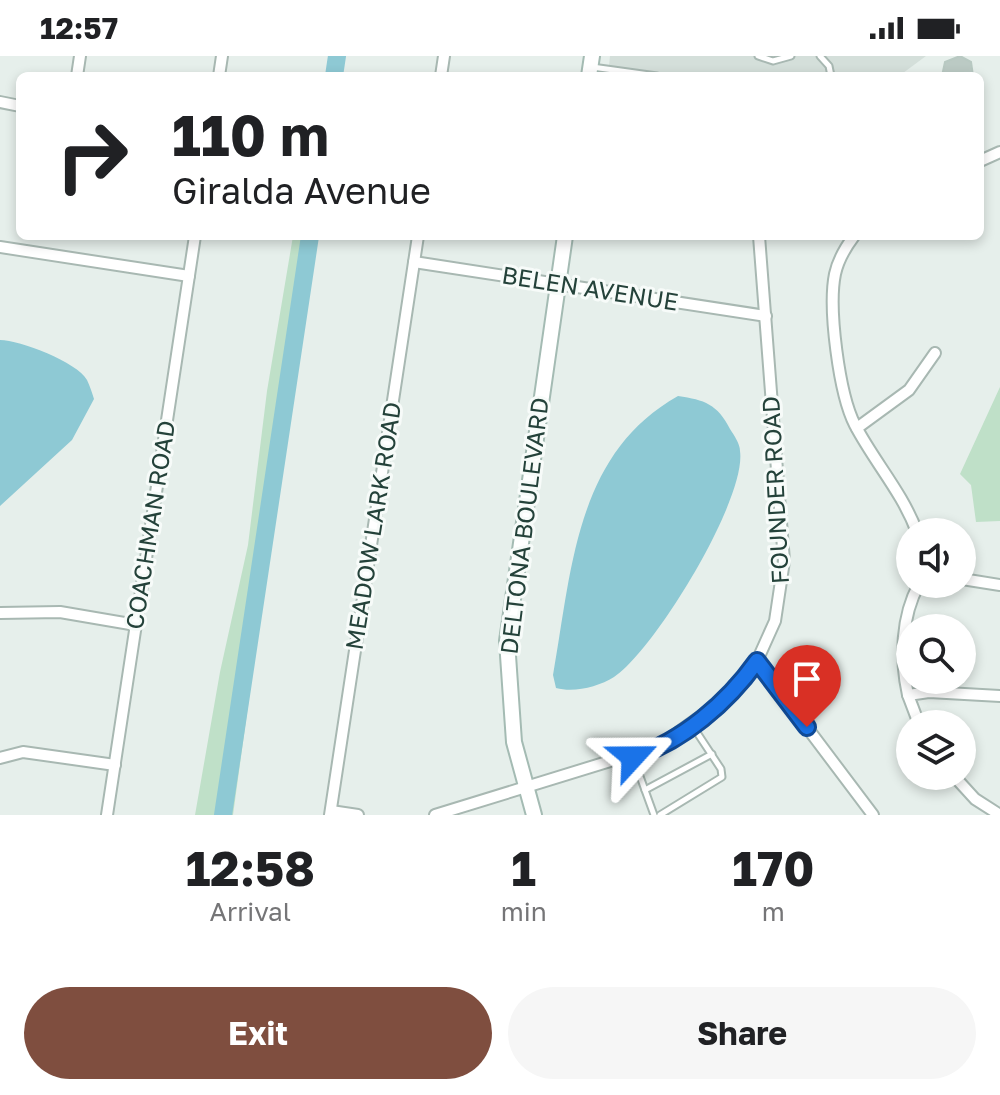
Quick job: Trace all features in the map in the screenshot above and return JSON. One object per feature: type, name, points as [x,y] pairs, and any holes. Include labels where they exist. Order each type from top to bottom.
[{"type":"main road","name":"DELTONA BOULEVARD","points":[[534,815],[525,789],[509,706],[507,641],[564,240]]},
{"type":"street","name":"COACHMAN ROAD","points":[[107,815],[194,240]]},
{"type":"street","name":"MEADOW LARK ROAD","points":[[330,813],[417,240]]},
{"type":"street","name":"FOUNDER ROAD","points":[[435,815],[633,757],[659,746],[728,697],[757,661],[775,621],[784,571],[759,240]]},
{"type":"street","points":[[852,240],[835,270],[833,299],[841,383],[857,428],[899,491],[911,518]]},
{"type":"street","points":[[0,247],[189,276]]},
{"type":"street","name":"BELEN AVENUE","points":[[414,262],[766,316]]},
{"type":"street","points":[[857,428],[909,390],[935,353]]},
{"type":"street","points":[[976,581],[1000,585]]},
{"type":"street","points":[[913,598],[903,644],[908,695],[914,710]]},
{"type":"street","points":[[0,613],[60,612],[136,625]]},
{"type":"street","points":[[757,661],[873,815]]},
{"type":"street","points":[[908,695],[929,692],[1000,696]]},
{"type":"street","points":[[0,758],[23,752],[115,765]]},
{"type":"street","points":[[967,790],[1000,815]]},
{"type":"street","points":[[330,813],[358,815]]},
{"type":"lane","points":[[758,56],[773,61],[791,56]]},
{"type":"lane","points":[[591,66],[631,72]]},
{"type":"lane","points":[[633,757],[657,815],[722,777],[712,754],[692,725]]},
{"type":"lane","points":[[645,790],[712,754]]},
{"type":"shaded area","points":[[610,56],[926,56],[904,72],[608,72]]},
{"type":"green space","points":[[292,240],[316,240],[304,298],[233,815],[195,815],[220,672],[248,545],[267,391]]},
{"type":"green space","points":[[1000,387],[1000,521],[976,522],[971,485],[960,474]]},
{"type":"water","points":[[0,340],[34,348],[72,366],[87,380],[94,399],[72,440],[0,506]]},
{"type":"water","points":[[678,396],[696,399],[715,409],[738,443],[738,473],[729,503],[695,572],[652,637],[631,662],[601,684],[578,689],[556,688],[553,675],[566,595],[584,518],[598,482],[618,449],[644,420]]},
{"type":"building","points":[[960,56],[971,62],[972,72],[943,72],[945,62]]},
{"type":"waterway","points":[[335,72],[337,56]]},
{"type":"waterway","points":[[223,815],[309,240]]},
{"type":"route","points":[[633,757],[678,735],[712,710],[743,681],[757,661],[807,727]]}]
